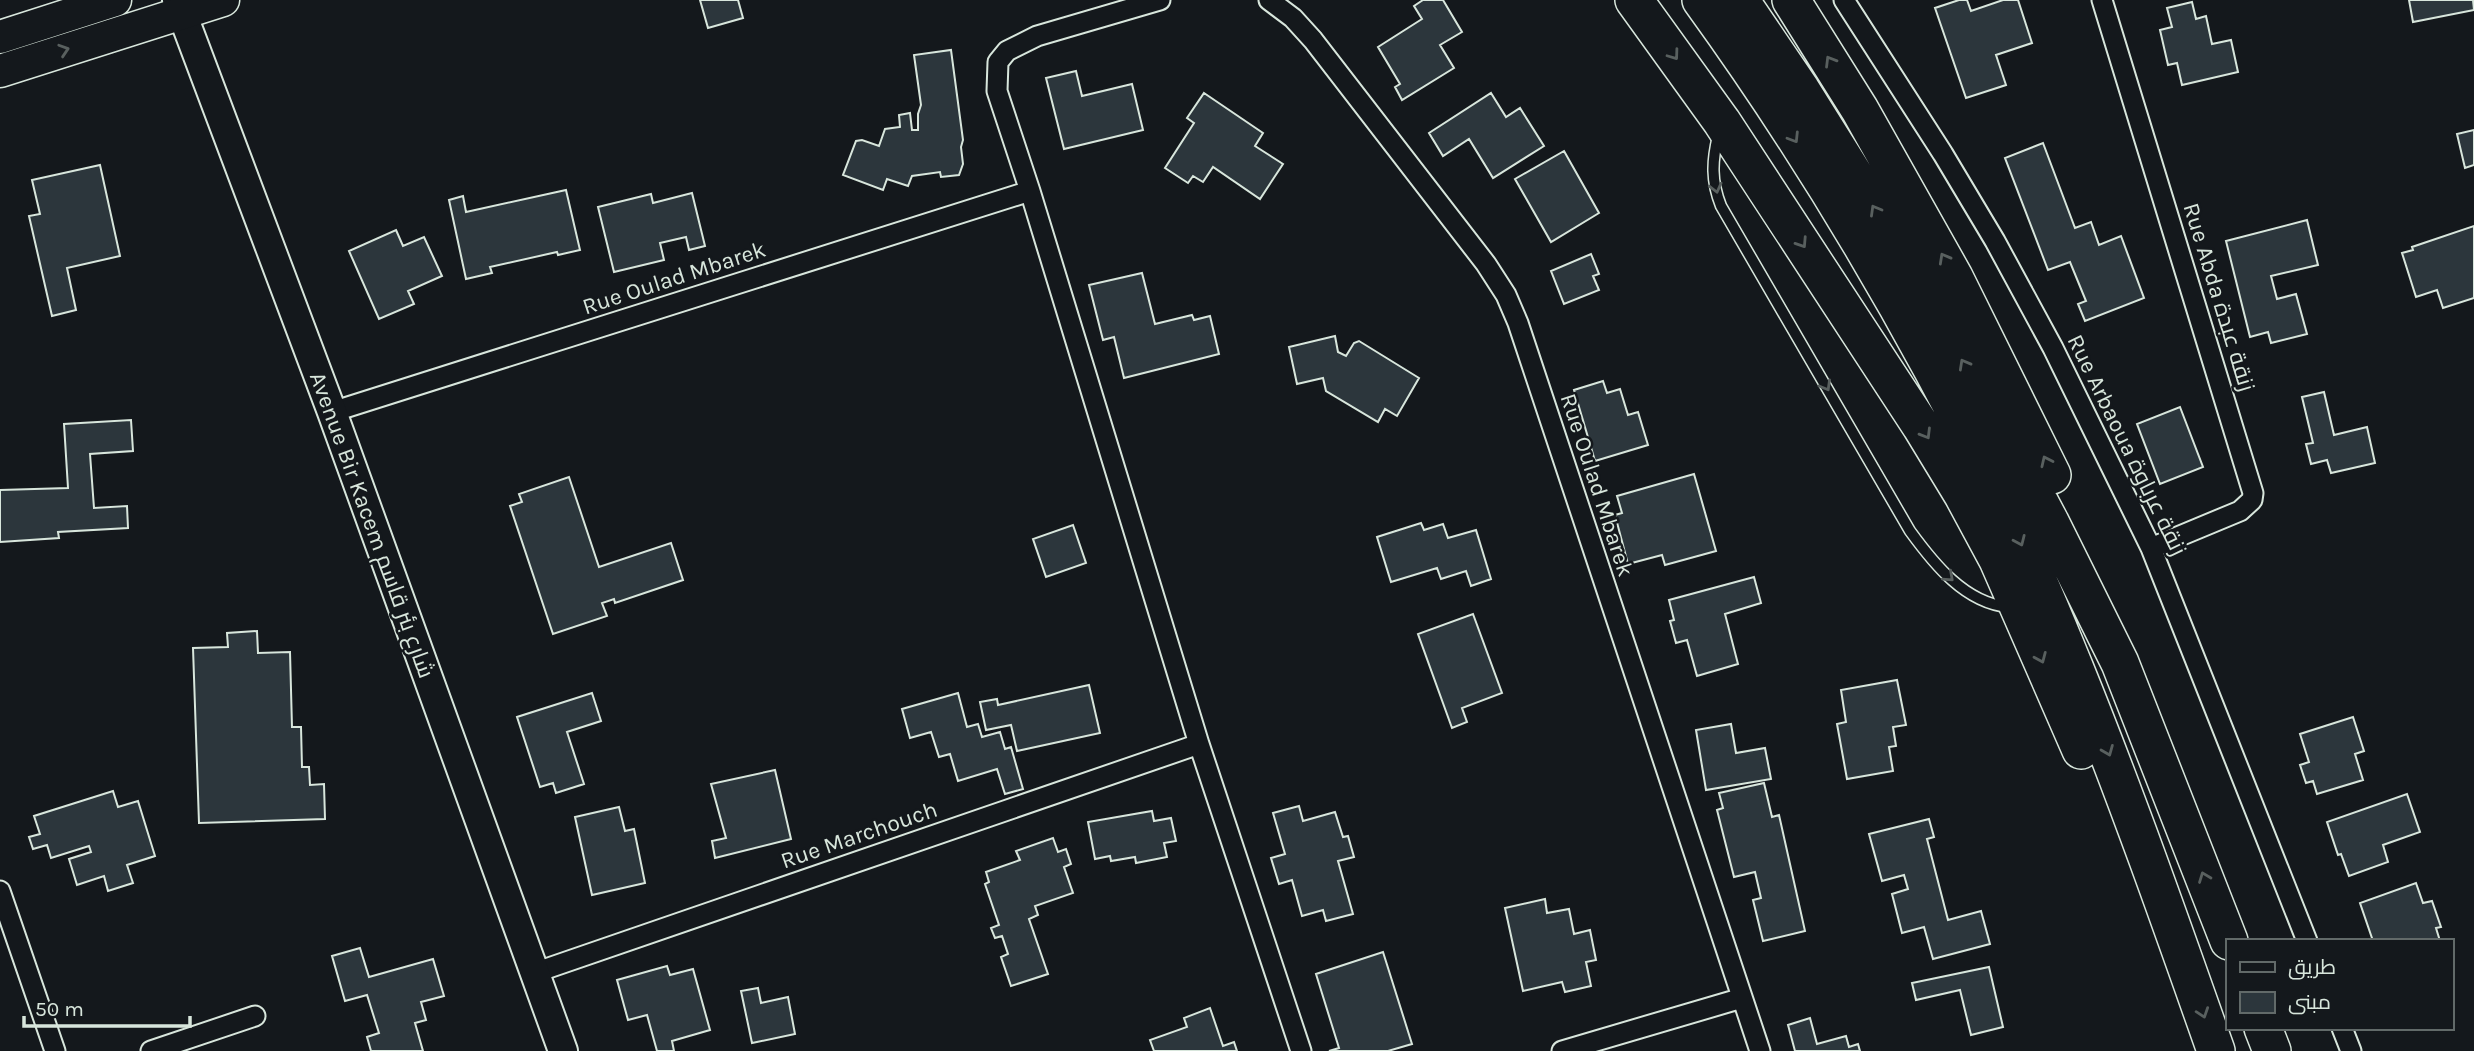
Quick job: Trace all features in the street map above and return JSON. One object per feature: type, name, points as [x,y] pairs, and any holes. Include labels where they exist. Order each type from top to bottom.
[{"type":"highway","points":[[1634,0],[1722,122],[1922,426],[1982,528],[2100,793],[2153,927],[2174,960],[2190,976]]},
{"type":"highway","points":[[1701,0],[1777,110],[1839,208],[1897,307],[1999,499],[2051,611],[2119,777],[2216,1051]]},
{"type":"highway","points":[[1740,0],[1863,189],[1935,312],[2050,522],[2120,663]]},
{"type":"highway","points":[[1791,0],[1860,110],[1954,277],[2046,460],[2087,560],[2120,663],[2228,939]]},
{"type":"highway","points":[[2264,1030],[2272,1051]]},
{"type":"main road","points":[[0,37],[115,0]]},
{"type":"main road","points":[[0,71],[180,7],[223,0]]},
{"type":"street","points":[[1160,0],[1037,36],[1007,51],[998,62],[997,91],[1199,744],[1301,1051]]},
{"type":"street","name":"Rue Oulad Mbarek","points":[[1269,0],[1293,18],[1313,40],[1486,264],[1506,295],[1518,323],[1760,1051]]},
{"type":"street","name":"Rue Arbaoua زنقة عرباوة","points":[[1844,0],[1943,154],[1995,241],[2053,348],[2151,548],[2306,939]]},
{"type":"street","name":"Rue Abda زنقة عبدة","points":[[2102,0],[2253,492],[2252,500],[2240,511],[2151,548]]},
{"type":"street","name":"Avenue Bir Kacem شارع بئر قاسم","points":[[180,7],[332,412],[563,1051]]},
{"type":"street","name":"Rue Oulad Mbarek","points":[[332,412],[1030,191]]},
{"type":"street","name":"Rue Marchouch","points":[[534,973],[1199,744]]},
{"type":"street","points":[[0,891],[55,1051]]},
{"type":"street","points":[[1562,1051],[1742,998]]},
{"type":"street","points":[[151,1051],[255,1016]]},
{"type":"street","points":[[2343,1030],[2351,1051]]},
{"type":"lane","points":[[1722,122],[1712,165],[1713,180],[1721,206],[1910,531],[1936,565],[1967,592],[1994,605],[2019,607]]},
{"type":"building","points":[[700,0],[738,0],[743,18],[708,28]]},
{"type":"building","points":[[1423,0],[1443,0],[1462,32],[1440,45],[1454,68],[1402,100],[1395,87],[1400,84],[1378,47],[1422,19],[1414,6]]},
{"type":"building","points":[[1967,0],[1971,11],[2003,0],[2018,0],[2032,43],[1996,55],[2006,85],[1966,98],[1935,8]]},
{"type":"building","points":[[2409,0],[2473,0],[2474,10],[2413,22]]},
{"type":"building","points":[[2192,2],[2196,19],[2206,16],[2212,44],[2231,40],[2238,72],[2182,85],[2177,63],[2168,65],[2160,30],[2172,27],[2167,8]]},
{"type":"building","points":[[951,50],[963,140],[963,164],[959,175],[941,177],[940,172],[912,176],[908,186],[887,179],[883,190],[843,175],[856,141],[862,140],[879,146],[885,129],[900,127],[899,115],[910,113],[912,130],[918,130],[921,105],[914,55]]},
{"type":"building","points":[[1076,71],[1082,96],[1132,84],[1143,130],[1064,149],[1046,78]]},
{"type":"building","points":[[1204,93],[1263,133],[1255,146],[1283,164],[1260,199],[1213,167],[1203,182],[1193,176],[1188,183],[1165,168],[1194,123],[1187,118]]},
{"type":"building","points":[[1491,93],[1506,117],[1520,108],[1544,146],[1493,178],[1469,139],[1443,156],[1429,133]]},
{"type":"building","points":[[2474,130],[2474,165],[2465,168],[2457,134]]},
{"type":"building","points":[[2043,143],[2075,228],[2091,222],[2099,245],[2121,236],[2144,298],[2085,321],[2078,304],[2086,301],[2070,262],[2048,270],[2005,158]]},
{"type":"building","points":[[1564,151],[1599,213],[1551,242],[1515,179]]},
{"type":"building","points":[[100,165],[120,256],[67,268],[76,310],[52,316],[29,216],[40,214],[32,180]]},
{"type":"building","points":[[566,190],[580,250],[558,255],[557,252],[490,267],[492,273],[466,279],[449,200],[463,196],[466,212]]},
{"type":"building","points":[[692,193],[705,246],[689,250],[686,237],[660,243],[664,260],[614,272],[598,207],[651,194],[653,203]]},
{"type":"building","points":[[2307,220],[2318,265],[2271,276],[2277,299],[2296,294],[2307,334],[2271,343],[2268,332],[2250,337],[2226,241]]},
{"type":"building","points":[[2474,226],[2474,298],[2443,308],[2437,290],[2416,297],[2402,253],[2413,250],[2412,247]]},
{"type":"building","points":[[396,230],[403,246],[424,237],[442,276],[408,291],[414,304],[379,319],[349,251]]},
{"type":"building","points":[[1591,254],[1599,274],[1593,276],[1599,290],[1564,304],[1551,271]]},
{"type":"building","points":[[1142,273],[1155,324],[1192,315],[1194,320],[1210,316],[1219,354],[1124,378],[1114,337],[1103,340],[1089,285]]},
{"type":"building","points":[[1335,336],[1338,352],[1346,356],[1354,343],[1359,341],[1419,378],[1397,416],[1385,409],[1378,422],[1326,391],[1323,378],[1297,384],[1289,347]]},
{"type":"building","points":[[1603,381],[1607,393],[1620,389],[1628,415],[1638,412],[1648,445],[1595,461],[1574,390]]},
{"type":"building","points":[[2324,392],[2334,435],[2367,427],[2375,463],[2331,473],[2327,460],[2311,464],[2306,444],[2313,443],[2302,397]]},
{"type":"building","points":[[2180,407],[2203,467],[2160,484],[2137,424]]},
{"type":"building","points":[[131,420],[133,451],[90,454],[94,508],[127,506],[128,528],[58,532],[59,538],[0,542],[0,490],[68,488],[64,424]]},
{"type":"building","points":[[1694,474],[1716,551],[1665,565],[1662,555],[1628,564],[1615,515],[1622,513],[1617,496]]},
{"type":"building","points":[[569,477],[599,567],[671,543],[683,580],[615,603],[614,599],[602,603],[607,616],[553,634],[510,506],[522,502],[519,494]]},
{"type":"building","points":[[1421,523],[1424,530],[1443,524],[1448,538],[1476,530],[1491,579],[1471,586],[1466,571],[1441,579],[1437,568],[1391,582],[1377,537]]},
{"type":"building","points":[[1073,525],[1086,563],[1046,577],[1033,539]]},
{"type":"building","points":[[1754,577],[1761,603],[1725,614],[1738,664],[1697,676],[1687,640],[1676,643],[1670,621],[1674,620],[1669,600]]},
{"type":"building","points":[[1473,614],[1502,693],[1462,708],[1467,722],[1452,728],[1418,634]]},
{"type":"building","points":[[257,631],[258,653],[290,652],[292,727],[301,727],[302,767],[309,767],[310,785],[324,784],[325,819],[199,823],[193,648],[228,647],[227,633]]},
{"type":"building","points":[[1897,680],[1906,725],[1893,727],[1896,746],[1889,747],[1893,771],[1847,779],[1837,724],[1846,722],[1841,690]]},
{"type":"building","points":[[1089,685],[1100,733],[1017,751],[1011,725],[986,730],[980,702],[997,699],[998,705]]},
{"type":"building","points":[[592,693],[601,721],[567,732],[584,784],[556,793],[553,783],[540,787],[517,717]]},
{"type":"building","points":[[958,693],[967,727],[978,724],[982,737],[1000,732],[1005,749],[1011,747],[1023,789],[1005,794],[997,769],[958,781],[950,754],[939,757],[931,732],[910,738],[902,709]]},
{"type":"building","points":[[2353,717],[2364,751],[2355,754],[2363,780],[2317,794],[2313,781],[2306,783],[2300,765],[2309,762],[2300,734]]},
{"type":"building","points":[[1731,724],[1736,753],[1765,748],[1771,779],[1706,790],[1696,730]]},
{"type":"building","points":[[775,770],[791,839],[715,858],[712,841],[726,838],[711,784]]},
{"type":"building","points":[[1764,783],[1772,817],[1779,815],[1805,931],[1763,941],[1753,900],[1761,898],[1755,872],[1734,877],[1717,810],[1723,808],[1719,793]]},
{"type":"building","points":[[113,791],[118,807],[138,801],[155,856],[127,865],[133,883],[108,891],[104,876],[77,885],[69,859],[91,852],[89,846],[51,858],[47,845],[33,849],[29,837],[40,834],[34,816]]},
{"type":"building","points":[[2407,794],[2420,832],[2383,845],[2388,862],[2349,876],[2341,854],[2338,855],[2327,822]]},
{"type":"building","points":[[1299,806],[1303,821],[1335,812],[1343,837],[1348,836],[1354,857],[1338,861],[1353,914],[1326,921],[1323,910],[1302,916],[1292,880],[1279,884],[1271,858],[1285,854],[1273,813]]},
{"type":"building","points":[[619,807],[625,831],[634,829],[645,883],[592,895],[575,817]]},
{"type":"building","points":[[1152,811],[1154,821],[1171,818],[1176,841],[1164,843],[1167,857],[1136,863],[1135,857],[1111,861],[1110,856],[1095,859],[1088,822]]},
{"type":"building","points":[[1929,819],[1934,837],[1927,839],[1948,920],[1981,911],[1990,944],[1933,959],[1924,927],[1902,933],[1892,894],[1908,889],[1904,875],[1882,881],[1869,834]]},
{"type":"building","points":[[1053,838],[1058,852],[1066,849],[1071,864],[1064,867],[1073,893],[1035,906],[1038,915],[1029,919],[1048,974],[1011,986],[1001,957],[1008,954],[1002,936],[995,938],[991,928],[999,925],[985,884],[989,882],[986,872],[1020,860],[1016,851]]},
{"type":"building","points":[[2416,883],[2423,903],[2432,901],[2441,927],[2436,928],[2439,939],[2372,939],[2360,903]]},
{"type":"building","points":[[1545,899],[1547,913],[1569,909],[1574,934],[1590,930],[1596,960],[1586,962],[1591,986],[1565,992],[1562,982],[1523,991],[1505,908]]},
{"type":"building","points":[[360,948],[369,977],[433,959],[444,996],[421,1002],[426,1020],[415,1023],[423,1051],[371,1051],[367,1037],[379,1033],[367,995],[345,1001],[332,956]]},
{"type":"building","points":[[1383,952],[1412,1044],[1388,1051],[1329,1051],[1339,1048],[1316,974]]},
{"type":"building","points":[[667,966],[670,975],[693,969],[710,1030],[672,1041],[674,1051],[657,1051],[647,1015],[628,1020],[617,980]]},
{"type":"building","points":[[1989,967],[2003,1027],[1971,1035],[1960,990],[1916,1000],[1912,983]]},
{"type":"building","points":[[758,988],[761,1003],[788,997],[795,1034],[752,1043],[741,991]]},
{"type":"building","points":[[1210,1008],[1223,1046],[1234,1042],[1237,1051],[1154,1051],[1150,1040],[1187,1027],[1184,1018]]},
{"type":"building","points":[[1810,1018],[1817,1044],[1846,1036],[1849,1047],[1858,1044],[1860,1051],[1795,1051],[1788,1025]]}]
